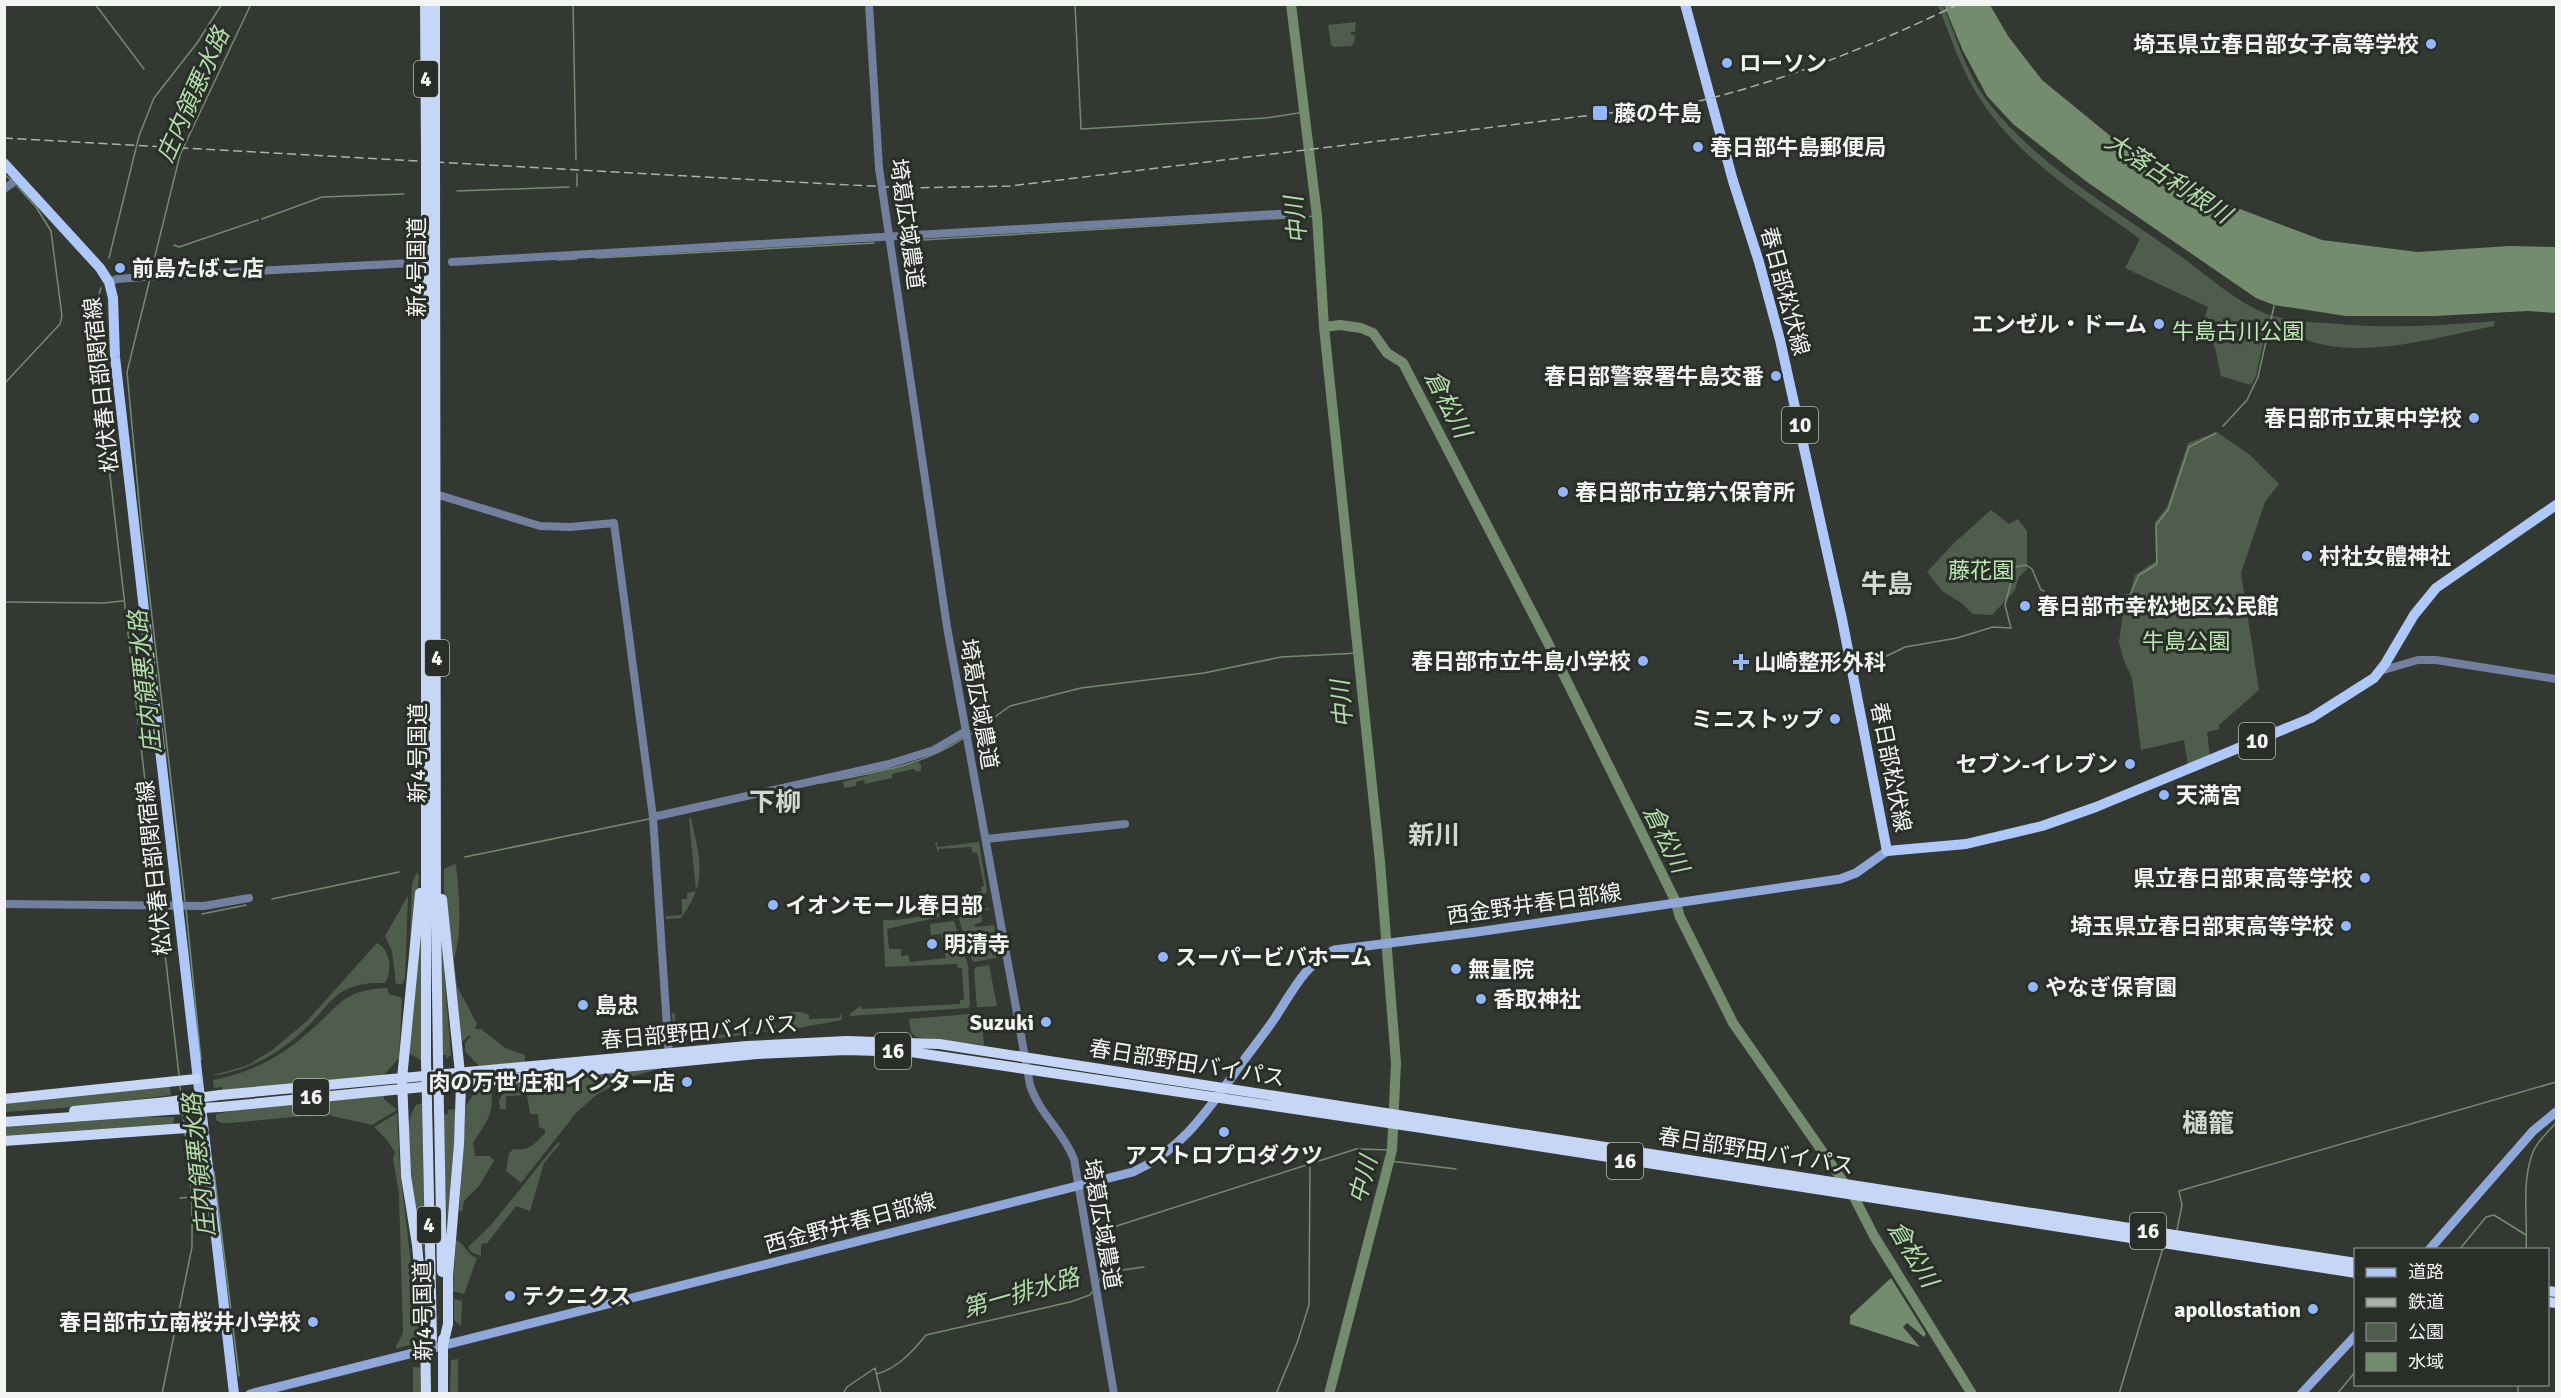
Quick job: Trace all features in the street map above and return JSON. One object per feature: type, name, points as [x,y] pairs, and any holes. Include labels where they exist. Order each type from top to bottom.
[{"type":"highway","name":"新4号国道","points":[[425,4],[430,153],[431,493],[439,1110],[431,1394]]},
{"type":"highway","name":"新4号国道","points":[[430,153],[435,4]]},
{"type":"highway","name":"新4号国道","points":[[431,493],[426,773],[426,1061],[434,1347],[443,1394]]},
{"type":"highway","points":[[426,773],[422,878],[402,1084],[406,1170],[434,1347],[426,1394]]},
{"type":"highway","points":[[436,821],[444,922],[461,1078]]},
{"type":"highway","name":"春日部野田バイパス","points":[[4,1122],[669,1059],[846,1050],[911,1052],[1027,1062],[1826,1186],[1872,1198],[2354,1273]]},
{"type":"highway","name":"4","points":[[434,1347],[448,1324],[448,1276],[459,1144],[461,1078]]},
{"type":"highway","points":[[4,1099],[196,1079]]},
{"type":"highway","name":"春日部野田バイパス","points":[[4,1115],[167,1106]]},
{"type":"highway","points":[[4,1141],[201,1127]]},
{"type":"highway","name":"春日部野田バイパス","points":[[1826,1186],[1866,1188],[2354,1263]]},
{"type":"main road","name":"春日部松伏線","points":[[1685,4],[1733,181],[1770,301],[1788,376],[1842,619],[1887,851],[1995,839],[2071,816],[2299,724],[2356,691],[2380,671],[2414,615],[2436,588],[2556,505]]},
{"type":"main road","name":"松伏春日部関宿線","points":[[4,164],[100,268],[109,282],[113,298],[116,368],[182,906],[201,1127],[234,1394]]},
{"type":"main road","name":"西金野井春日部線","points":[[250,1394],[680,1287],[908,1227],[1122,1176],[1156,1160],[1189,1134],[1314,962],[1334,950],[1365,944],[1672,905],[1840,879],[1856,873],[1887,851]]},
{"type":"main road","points":[[2431,1248],[2533,1131],[2556,1113]]},
{"type":"main road","points":[[2301,1394],[2354,1336]]},
{"type":"street","name":"埼葛広域農道","points":[[869,4],[879,168],[947,627],[1030,1085],[1040,1108],[1062,1135],[1070,1150],[1079,1186],[1114,1394]]},
{"type":"street","points":[[4,189],[18,179]]},
{"type":"street","points":[[452,262],[1295,213]]},
{"type":"street","points":[[109,282],[117,279],[157,276],[412,263]]},
{"type":"street","points":[[431,493],[540,526],[570,527],[614,523],[653,817],[669,1059]]},
{"type":"street","points":[[2380,671],[2418,660],[2436,660],[2556,679]]},
{"type":"street","points":[[653,817],[896,762],[934,750],[966,731]]},
{"type":"street","points":[[986,839],[1125,824]]},
{"type":"street","points":[[4,904],[182,906],[211,905],[249,898]]},
{"type":"green space","name":"牛島古川公園","points":[[1936,5],[1942,5],[1944,8],[1968,69],[1988,102],[2030,147],[2078,185],[2224,289],[2261,312],[2286,319],[2348,325],[2432,325],[2495,321],[2494,326],[2399,345],[2350,348],[2304,339],[2268,320],[2256,376],[2251,385],[2221,376],[2215,348],[2204,320],[2208,307],[2125,268],[2140,239],[2051,174],[2011,138],[1993,117],[1971,84]]},
{"type":"green space","points":[[1356,22],[1355,32],[1351,32],[1351,35],[1355,35],[1351,46],[1334,47],[1331,45],[1328,25]]},
{"type":"green space","name":"牛島公園","points":[[2217,432],[2250,455],[2279,484],[2265,502],[2241,573],[2259,690],[2219,725],[2219,729],[2207,732],[2210,757],[2188,766],[2184,740],[2141,750],[2132,678],[2119,642],[2123,613],[2104,616],[2102,597],[2130,594],[2135,575],[2156,561],[2155,522],[2167,507],[2188,443]]},
{"type":"green space","name":"藤花園","points":[[1991,510],[2009,524],[2018,519],[2027,531],[2027,569],[2019,577],[2015,590],[1992,615],[1973,614],[1960,602],[1942,591],[1927,572],[1954,543]]},
{"type":"green space","points":[[918,762],[921,765],[921,771],[916,772],[914,769],[892,774],[892,778],[865,784],[864,780],[856,782],[856,786],[844,788],[843,782]]},
{"type":"green space","points":[[691,818],[700,870],[696,890],[689,819]]},
{"type":"green space","points":[[937,842],[938,847],[979,842],[987,891],[982,897],[945,901],[944,896],[946,899],[982,891],[981,887],[984,886],[977,852],[973,853],[971,847],[939,849],[938,853],[935,843]]},
{"type":"green space","points":[[456,865],[460,912],[459,936],[454,959],[452,945],[457,986],[477,1024],[475,1029],[481,1029],[505,1048],[525,1055],[525,1063],[479,1066],[465,1051],[465,1043],[471,1036],[469,1035],[462,1042],[444,889],[444,869]]},
{"type":"green space","points":[[417,872],[419,877],[409,972],[412,883]]},
{"type":"green space","points":[[696,891],[681,918],[666,919],[666,916],[682,915],[682,899],[687,899],[687,893]]},
{"type":"green space","points":[[408,896],[405,979],[402,984],[396,984],[392,951],[385,936]]},
{"type":"green space","points":[[421,909],[422,1061],[407,1052]]},
{"type":"green space","points":[[964,909],[991,909],[981,911],[982,922],[975,924],[975,927],[994,925],[1000,957],[975,962],[972,960],[957,913],[887,929],[889,949],[901,949],[901,956],[908,955],[910,962],[946,958],[941,934],[931,935],[930,924],[954,921],[968,965],[970,1006],[968,1008],[850,1016],[860,1006],[862,1009],[960,1004],[960,1000],[964,1000],[962,968],[958,968],[957,964],[885,967],[883,920]]},
{"type":"green space","points":[[440,922],[451,1055],[446,1059],[446,1055],[443,1055]]},
{"type":"green space","points":[[377,943],[385,950],[389,961],[389,973],[385,983],[370,983],[345,990],[335,997],[298,1035],[276,1052],[238,1070],[211,1076],[248,1065],[271,1051],[307,1021]]},
{"type":"green space","points":[[989,965],[997,1006],[977,1007],[974,970],[976,967]]},
{"type":"green space","points":[[387,988],[389,994],[402,999],[399,1058],[383,1076],[223,1092],[222,1087],[214,1088],[213,1080],[253,1068],[288,1049],[351,995],[372,989]]},
{"type":"green space","points":[[790,1012],[801,1012],[809,1015],[809,1019],[839,1018],[841,1013],[842,1020],[787,1030],[786,1015]]},
{"type":"green space","points":[[672,1013],[675,1013],[676,1032],[680,1032],[681,1039],[772,1030],[772,1026],[776,1025],[776,1030],[720,1038],[674,1040]]},
{"type":"green space","points":[[981,1013],[984,1045],[916,1037],[911,1032],[909,1019]]},
{"type":"green space","points":[[659,1069],[626,1078],[596,1095],[576,1113],[521,1183],[506,1171],[509,1153],[514,1149],[531,1146],[545,1133],[545,1129],[539,1127],[538,1114],[530,1114],[527,1095],[506,1096],[506,1109],[500,1109],[499,1101],[507,1084]]},
{"type":"green space","points":[[166,1085],[170,1087],[171,1095],[76,1107],[5,1112],[5,1101]]},
{"type":"green space","points":[[491,1085],[491,1110],[473,1143],[475,1156],[490,1156],[494,1161],[479,1186],[464,1201],[462,1211],[459,1211],[466,1106],[478,1087]]},
{"type":"green space","points":[[384,1096],[384,1099],[397,1110],[372,1125],[324,1114],[230,1123],[216,1120],[216,1114],[242,1109]]},
{"type":"green space","points":[[422,1103],[425,1255],[408,1156],[410,1118],[416,1105]]},
{"type":"green space","points":[[456,1109],[447,1227],[443,1115],[448,1114],[448,1110]]},
{"type":"green space","points":[[397,1113],[400,1169],[419,1334],[412,1344],[395,1349],[403,1333],[399,1194],[393,1159],[395,1152],[374,1127]]},
{"type":"green space","points":[[143,1117],[174,1117],[174,1123],[169,1127],[5,1138],[5,1127]]},
{"type":"green space","points":[[558,1142],[560,1144],[544,1163],[530,1211],[516,1206],[487,1243],[481,1244],[481,1256],[471,1252],[468,1247],[491,1225]]},
{"type":"green space","points":[[456,1240],[477,1258],[464,1294],[453,1291]]},
{"type":"green space","points":[[454,1299],[462,1301],[461,1326],[454,1320]]},
{"type":"green space","points":[[458,1359],[458,1393],[450,1393],[451,1360]]},
{"type":"green space","points":[[413,1367],[423,1368],[424,1393],[413,1394]]},
{"type":"water","name":"大落古利根川","points":[[1944,5],[1990,5],[2008,36],[2042,80],[2141,161],[2211,198],[2322,240],[2418,252],[2509,246],[2556,247],[2556,313],[2528,311],[2435,316],[2346,316],[2274,305],[2256,298],[2087,182],[2013,124],[1987,96],[1963,51]]},
{"type":"water","points":[[1891,1278],[1926,1334],[1924,1337],[1907,1323],[1903,1327],[1920,1347],[1850,1324],[1850,1316]]},
{"type":"waterway","points":[[95,4],[144,69]]},
{"type":"waterway","points":[[109,258],[139,136],[154,98],[197,43],[222,4]]},
{"type":"waterway","name":"庄内領悪水路","points":[[151,272],[180,155],[251,4]]},
{"type":"waterway","points":[[573,4],[576,160]]},
{"type":"waterway","points":[[1075,4],[1081,129],[1266,118],[1305,112]]},
{"type":"waterway","name":"中川","points":[[1291,4],[1317,216],[1324,327],[1380,862],[1396,1063],[1392,1150],[1329,1394]]},
{"type":"waterway","points":[[4,174],[11,180]]},
{"type":"waterway","points":[[577,174],[577,186]]},
{"type":"waterway","points":[[4,384],[60,324],[62,316],[51,231],[36,207],[17,186]]},
{"type":"waterway","points":[[457,191],[569,187]]},
{"type":"waterway","points":[[262,219],[322,197],[404,194]]},
{"type":"waterway","points":[[1302,217],[1317,216]]},
{"type":"waterway","points":[[906,241],[1286,218]]},
{"type":"waterway","points":[[174,245],[179,247],[258,220]]},
{"type":"waterway","points":[[596,258],[874,243]]},
{"type":"waterway","points":[[557,260],[577,259]]},
{"type":"waterway","name":"庄内領悪水路","points":[[150,279],[127,372],[141,522],[185,901]]},
{"type":"waterway","points":[[101,288],[92,318],[159,903]]},
{"type":"waterway","points":[[2223,426],[2247,400],[2258,377],[2274,306]]},
{"type":"waterway","name":"倉松川","points":[[1324,327],[1340,325],[1361,328],[1373,333],[1387,353],[1403,363],[1547,641],[1733,1023],[1854,1197],[1874,1236],[1972,1394]]},
{"type":"waterway","points":[[2105,599],[2130,595],[2139,575],[2157,564],[2156,525],[2168,510],[2189,447],[2216,433]]},
{"type":"waterway","points":[[1858,670],[1905,647],[1957,638],[1993,627],[2011,628],[2005,605],[2015,567],[2026,565],[2032,569],[2041,590],[2044,591]]},
{"type":"waterway","points":[[4,602],[103,603],[123,601]]},
{"type":"waterway","points":[[971,734],[1010,706],[1081,688],[1204,673],[1281,657],[1359,653]]},
{"type":"waterway","points":[[821,783],[895,768],[931,756],[964,738]]},
{"type":"waterway","points":[[465,857],[649,819]]},
{"type":"waterway","points":[[272,899],[399,872]]},
{"type":"waterway","points":[[202,914],[246,905]]},
{"type":"waterway","name":"庄内領悪水路","points":[[186,909],[201,1060]]},
{"type":"waterway","points":[[160,910],[179,1075]]},
{"type":"waterway","points":[[2177,1230],[2182,1205],[2179,1191],[2556,1082]]},
{"type":"waterway","points":[[180,1086],[181,1096]]},
{"type":"waterway","points":[[183,1113],[184,1123]]},
{"type":"waterway","points":[[2526,1248],[2526,1188],[2529,1164],[2543,1136],[2556,1123]]},
{"type":"waterway","points":[[162,1394],[192,1247],[192,1197],[185,1134]]},
{"type":"waterway","name":"第一排水路","points":[[1098,1283],[1102,1274],[1095,1233],[1356,1149],[1392,1150]]},
{"type":"waterway","points":[[1390,1161],[1456,1169]]},
{"type":"waterway","points":[[1276,1394],[1297,1343],[1309,1305],[1310,1163]]},
{"type":"waterway","name":"庄内領悪水路","points":[[214,1172],[239,1376]]},
{"type":"waterway","points":[[180,1198],[192,1197]]},
{"type":"waterway","points":[[2461,1248],[2486,1217],[2494,1215],[2526,1235]]},
{"type":"waterway","points":[[2119,1394],[2163,1248]]},
{"type":"waterway","points":[[1102,1276],[1108,1272],[1144,1267]]},
{"type":"waterway","name":"第一排水路","points":[[877,1374],[898,1363],[926,1335],[1070,1302],[1090,1295],[1092,1292]]},
{"type":"waterway","name":"第一排水路","points":[[843,1394],[847,1387],[875,1368],[881,1394]]},
{"type":"waterway","points":[[2337,1394],[2354,1373]]},
{"type":"waterway","points":[[2518,1386],[2518,1394]]},
{"type":"railway","points":[[4,138],[905,188],[1010,186],[1691,103],[1760,84],[1828,61],[1959,4]]},
{"type":"place","name":"埼玉県立春日部女子高等学校","points":[[2431,44]]},
{"type":"place","name":"ローソン","points":[[1727,63]]},
{"type":"place","name":"藤の牛島","points":[[1600,113]]},
{"type":"place","name":"春日部牛島郵便局","points":[[1698,147]]},
{"type":"place","name":"前島たばこ店","points":[[120,268]]},
{"type":"place","name":"エンゼル・ドーム","points":[[2159,324]]},
{"type":"place","name":"春日部警察署牛島交番","points":[[1776,376]]},
{"type":"place","name":"春日部市立東中学校","points":[[2474,418]]},
{"type":"place","name":"春日部市立第六保育所","points":[[1563,492]]},
{"type":"place","name":"村社女體神社","points":[[2307,556]]},
{"type":"place","name":"春日部市幸松地区公民館","points":[[2025,606]]},
{"type":"place","name":"春日部市立牛島小学校","points":[[1643,661]]},
{"type":"place","name":"山崎整形外科","points":[[1741,662]]},
{"type":"place","name":"ミニストップ","points":[[1835,719]]},
{"type":"place","name":"セブン-イレブン","points":[[2130,764]]},
{"type":"place","name":"天満宮","points":[[2164,795]]},
{"type":"place","name":"県立春日部東高等学校","points":[[2365,878]]},
{"type":"place","name":"イオンモール春日部","points":[[773,905]]},
{"type":"place","name":"埼玉県立春日部東高等学校","points":[[2346,926]]},
{"type":"place","name":"明清寺","points":[[932,944]]},
{"type":"place","name":"スーパービバホーム","points":[[1163,957]]},
{"type":"place","name":"無量院","points":[[1456,969]]},
{"type":"place","name":"やなぎ保育園","points":[[2033,987]]},
{"type":"place","name":"香取神社","points":[[1481,999]]},
{"type":"place","name":"島忠","points":[[583,1005]]},
{"type":"place","name":"Suzuki","points":[[1046,1022]]},
{"type":"place","name":"肉の万世 庄和インター店","points":[[687,1082]]},
{"type":"place","name":"アストロプロダクツ","points":[[1224,1132]]},
{"type":"place","name":"テクニクス","points":[[510,1296]]},
{"type":"place","name":"apollostation","points":[[2313,1309]]},
{"type":"place","name":"春日部市立南桜井小学校","points":[[313,1322]]},
{"type":"district","name":"牛島","points":[[1887,585]]},
{"type":"district","name":"下柳","points":[[775,803]]},
{"type":"district","name":"新川","points":[[1434,836]]},
{"type":"district","name":"樋籠","points":[[2208,1124]]}]
